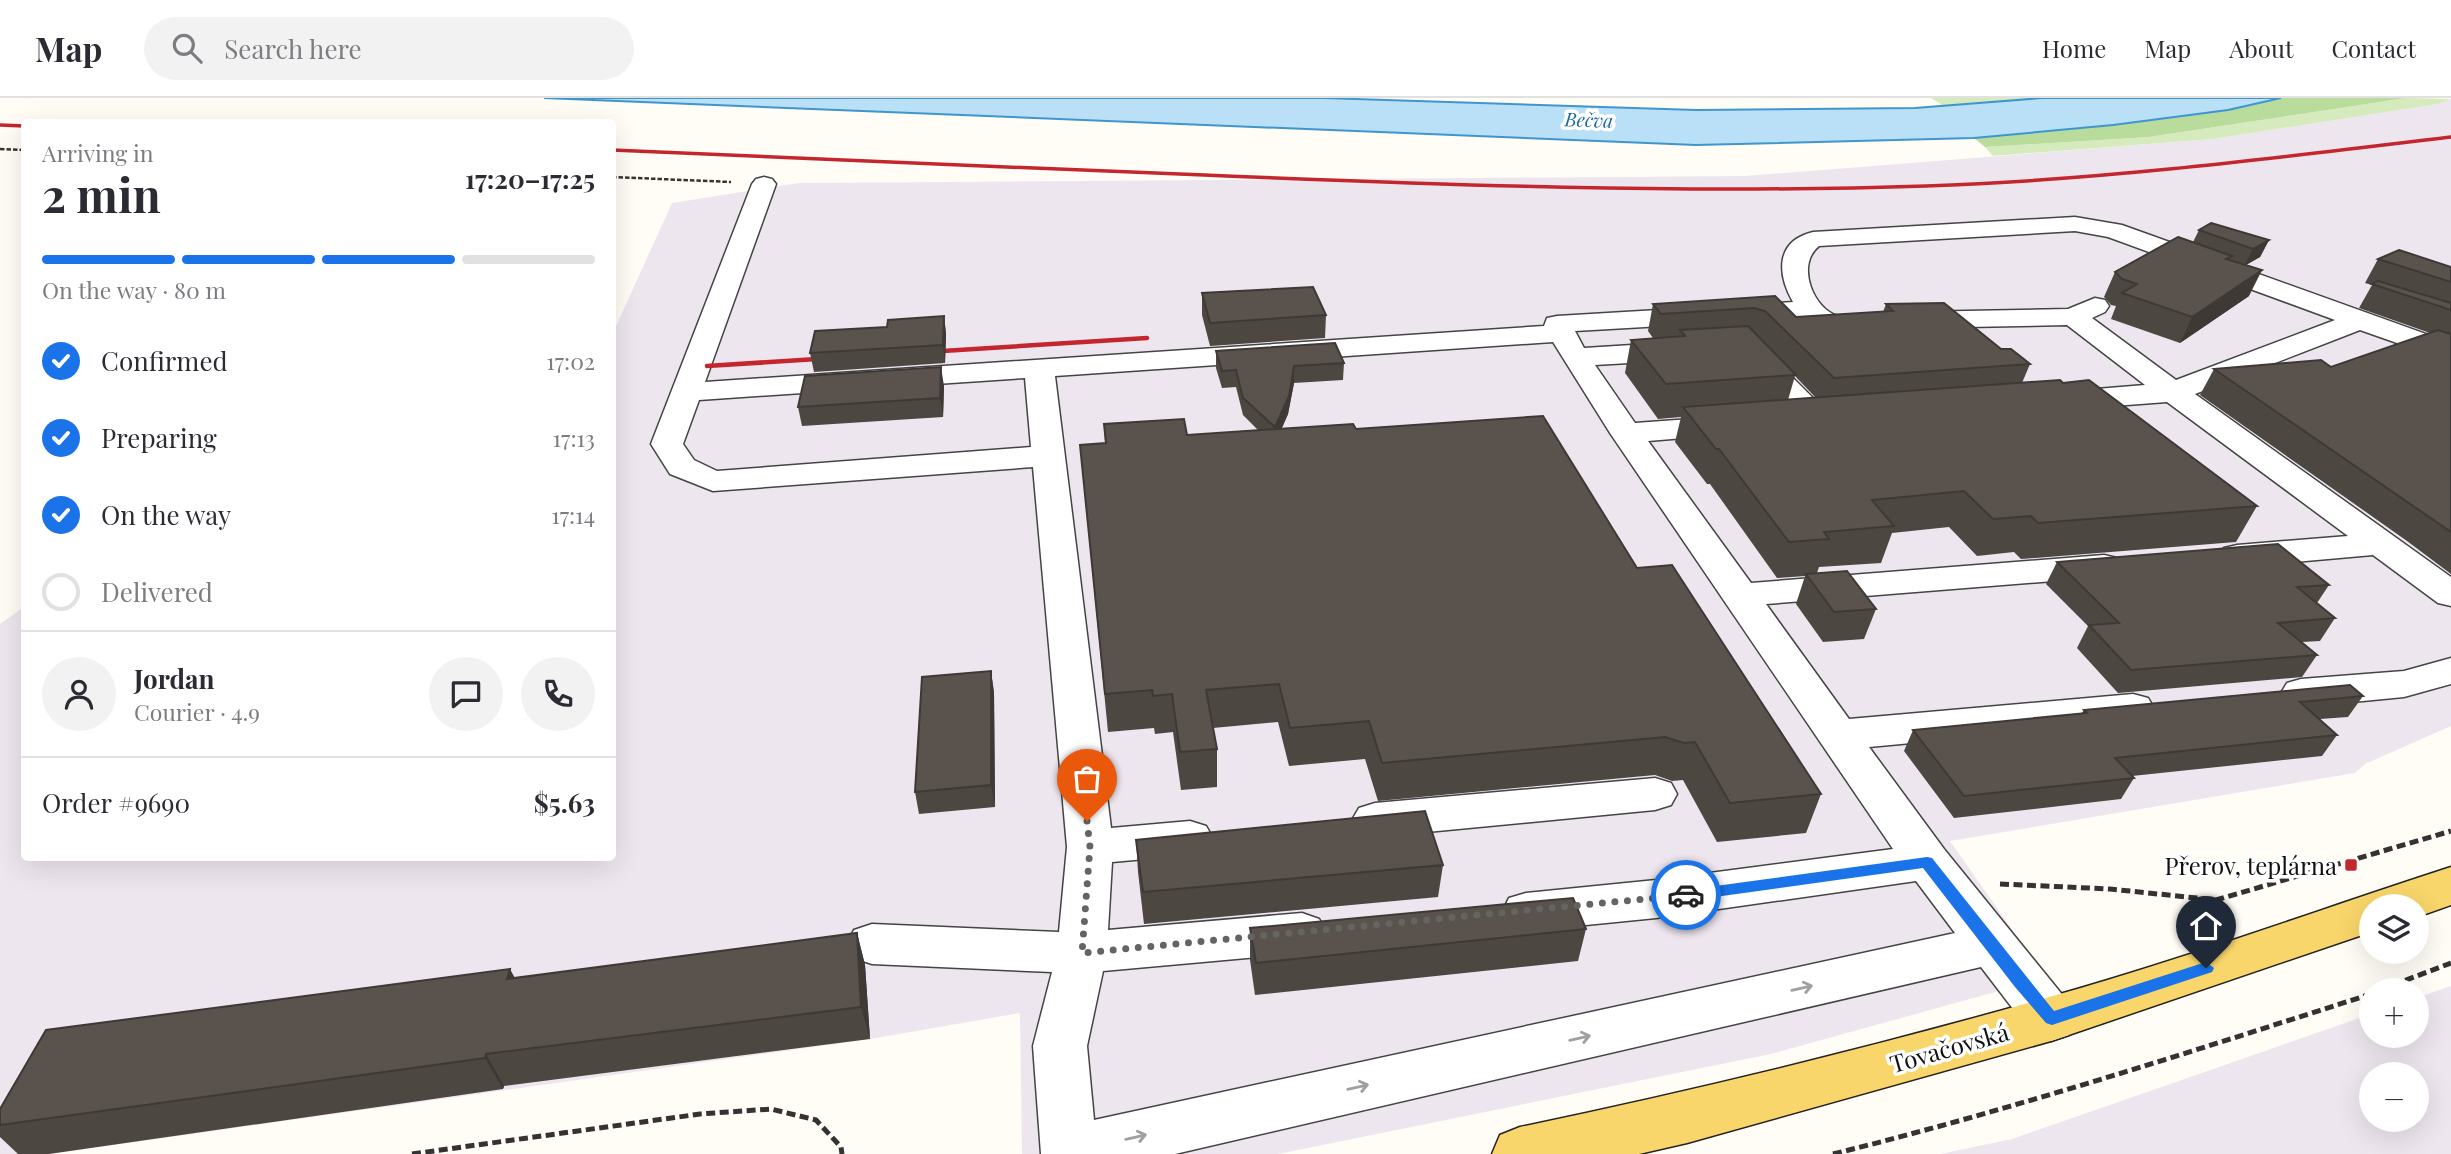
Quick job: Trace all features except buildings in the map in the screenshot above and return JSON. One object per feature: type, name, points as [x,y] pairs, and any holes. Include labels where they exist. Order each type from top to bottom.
[{"type":"main road","points":[[2427,894],[2451,886]]},
{"type":"main road","name":"Tovačovská","points":[[1520,1154],[1687,1118],[2052,1019],[2359,917]]},
{"type":"lane","points":[[764,184],[667,444],[682,467],[713,481],[1048,456]]},
{"type":"lane","points":[[1850,321],[1822,322],[1810,309],[1791,270],[1794,255],[1801,246],[1813,239],[2075,224],[2113,230],[2328,308],[2362,306],[2451,353]]},
{"type":"lane","points":[[2038,402],[2174,392],[2362,306]]},
{"type":"lane","points":[[1810,309],[1557,324],[1626,433],[1938,876],[2052,1019]]},
{"type":"lane","points":[[1892,320],[2084,311],[2174,392],[2451,595]]},
{"type":"lane","points":[[686,392],[1039,370],[1568,345],[1720,349],[1747,347],[1830,418],[1626,433]]},
{"type":"lane","points":[[1039,370],[1090,847],[1082,953],[1060,1046],[1069,1153],[1991,945]]},
{"type":"lane","points":[[2200,559],[2381,544]]},
{"type":"lane","points":[[1741,595],[2131,564]]},
{"type":"lane","points":[[2266,696],[2404,684],[2451,671]]},
{"type":"lane","points":[[1838,735],[2169,705]]},
{"type":"lane","points":[[1338,824],[1655,794]]},
{"type":"lane","points":[[1090,847],[1228,834]]},
{"type":"lane","points":[[1479,916],[1938,876]]},
{"type":"lane","points":[[872,944],[1082,953],[1342,929]]},
{"type":"path","points":[[0,149],[21,150]]},
{"type":"path","points":[[616,177],[764,184]]},
{"type":"path","points":[[1938,876],[2003,884],[2110,889],[2216,900],[2451,831]]},
{"type":"path","points":[[2412,978],[2451,963]]},
{"type":"path","points":[[1833,1154],[1926,1131],[2194,1051],[2359,998]]},
{"type":"path","points":[[412,1154],[700,1114],[771,1109],[816,1120],[841,1147],[842,1154]]},
{"type":"shaded area","points":[[2451,99],[2451,726],[2365,764],[2355,773],[1950,841],[2046,978],[1771,1054],[1278,1154],[1022,1154],[1020,1013],[870,1039],[49,1154],[0,1154],[0,624],[21,609],[21,861],[616,861],[616,326],[672,203],[799,183],[1745,176],[2213,139],[2438,104]]},
{"type":"shaded area","points":[[2451,986],[2451,1154],[1940,1154],[2012,1139],[2359,1018],[2359,1048],[2429,1048],[2429,994]]},
{"type":"green space","points":[[1931,98],[2042,98],[1944,106]]},
{"type":"green space","points":[[2281,98],[2406,98],[2149,137],[1985,147],[1974,138],[2167,118]]},
{"type":"green space","points":[[2406,98],[2451,99],[2438,104],[2213,139],[1993,156],[1985,147],[2149,137]]},
{"type":"water","name":"Bečva","points":[[544,98],[1324,98],[1696,110],[1915,108],[2042,98],[2281,98],[2228,110],[2113,125],[1974,138],[1696,145]]},
{"type":"railway","points":[[0,125],[21,126]]},
{"type":"railway","points":[[616,150],[1384,182],[1745,189],[1926,186],[2058,179],[2451,137]]},
{"type":"railway","points":[[927,352],[1147,338]]},
{"type":"railway","points":[[707,366],[817,359]]},
{"type":"way so far","points":[[1087,821],[1090,847],[1082,953],[1686,895]]},
{"type":"place","name":"Přerov, teplárna","points":[[2351,865]]},
{"type":"route","points":[[1686,895],[1927,862],[2020,983],[2052,1019],[2206,968]]}]
